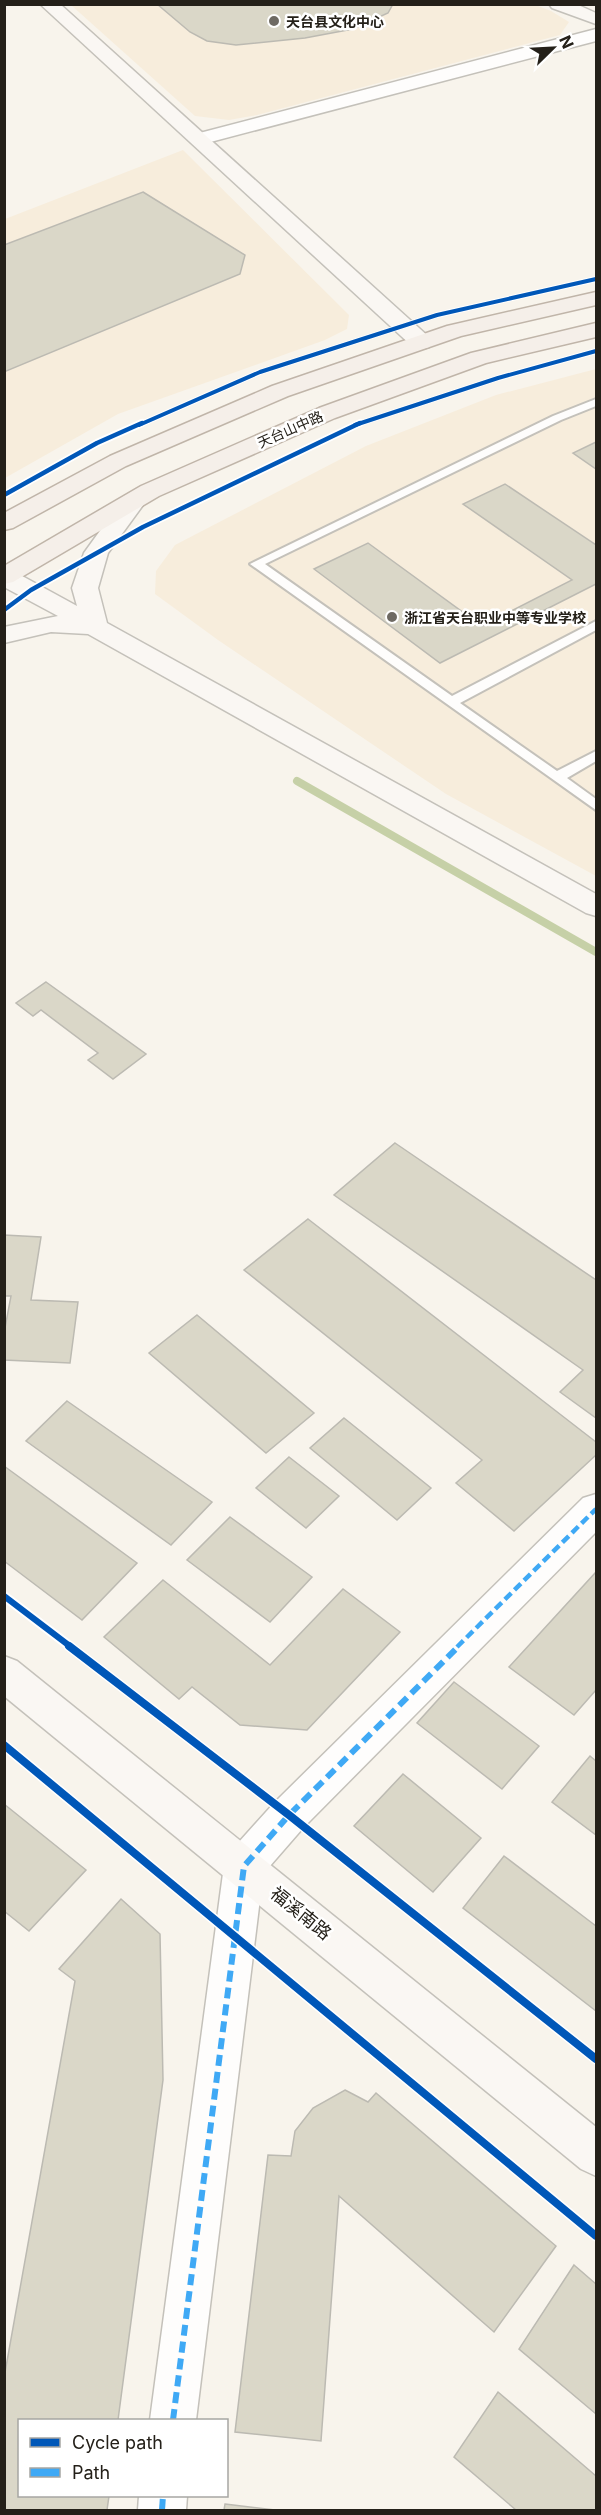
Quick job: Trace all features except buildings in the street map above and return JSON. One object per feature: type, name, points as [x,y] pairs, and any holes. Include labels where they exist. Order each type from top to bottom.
[{"type":"main road","points":[[4,523],[118,461],[280,391],[455,331],[597,299]]},
{"type":"main road","name":"天台山中路","points":[[5,577],[150,491],[327,413],[478,358],[597,330]]},
{"type":"street","points":[[49,4],[421,342]]},
{"type":"street","points":[[558,4],[597,19]]},
{"type":"street","points":[[580,4],[597,10]]},
{"type":"street","points":[[200,139],[597,34]]},
{"type":"street","points":[[95,626],[85,588],[96,553],[134,501]]},
{"type":"street","points":[[5,577],[597,906]]},
{"type":"street","points":[[4,634],[51,624],[95,626]]},
{"type":"street","points":[[173,2419],[244,1866],[289,1815],[597,1509]]},
{"type":"street","name":"福溪南路","points":[[4,1673],[597,2154]]},
{"type":"lane","points":[[597,402],[557,418],[256,564],[597,805]]},
{"type":"lane","points":[[451,702],[597,625]]},
{"type":"lane","points":[[557,777],[597,755]]},
{"type":"shaded area","points":[[533,4],[569,22],[560,35],[257,115],[229,120],[195,116],[71,5]]},
{"type":"shaded area","points":[[183,150],[349,315],[347,329],[325,340],[118,414],[5,478],[5,219]]},
{"type":"shaded area","name":"浙江省天台职业中等专业学校","points":[[596,369],[596,876],[446,794],[218,640],[155,594],[156,571],[175,545],[366,446],[496,395]]},
{"type":"waterway","points":[[297,781],[596,952]]},
{"type":"marked path","points":[[173,2419],[244,1866],[289,1815],[596,1509]]},
{"type":"marked path","points":[[162,2510],[163,2497]]},
{"type":"cycle path","points":[[4,495],[97,443],[260,372],[437,315],[596,279]]},
{"type":"cycle path","points":[[4,610],[31,590],[143,527],[352,426],[498,378],[596,351]]},
{"type":"cycle path","points":[[4,1596],[289,1815],[596,2059]]},
{"type":"cycle path","points":[[4,1745],[596,2236]]},
{"type":"place","name":"天台县文化中心","points":[[274,21]]},
{"type":"place","name":"浙江省天台职业中等专业学校","points":[[392,617]]}]
